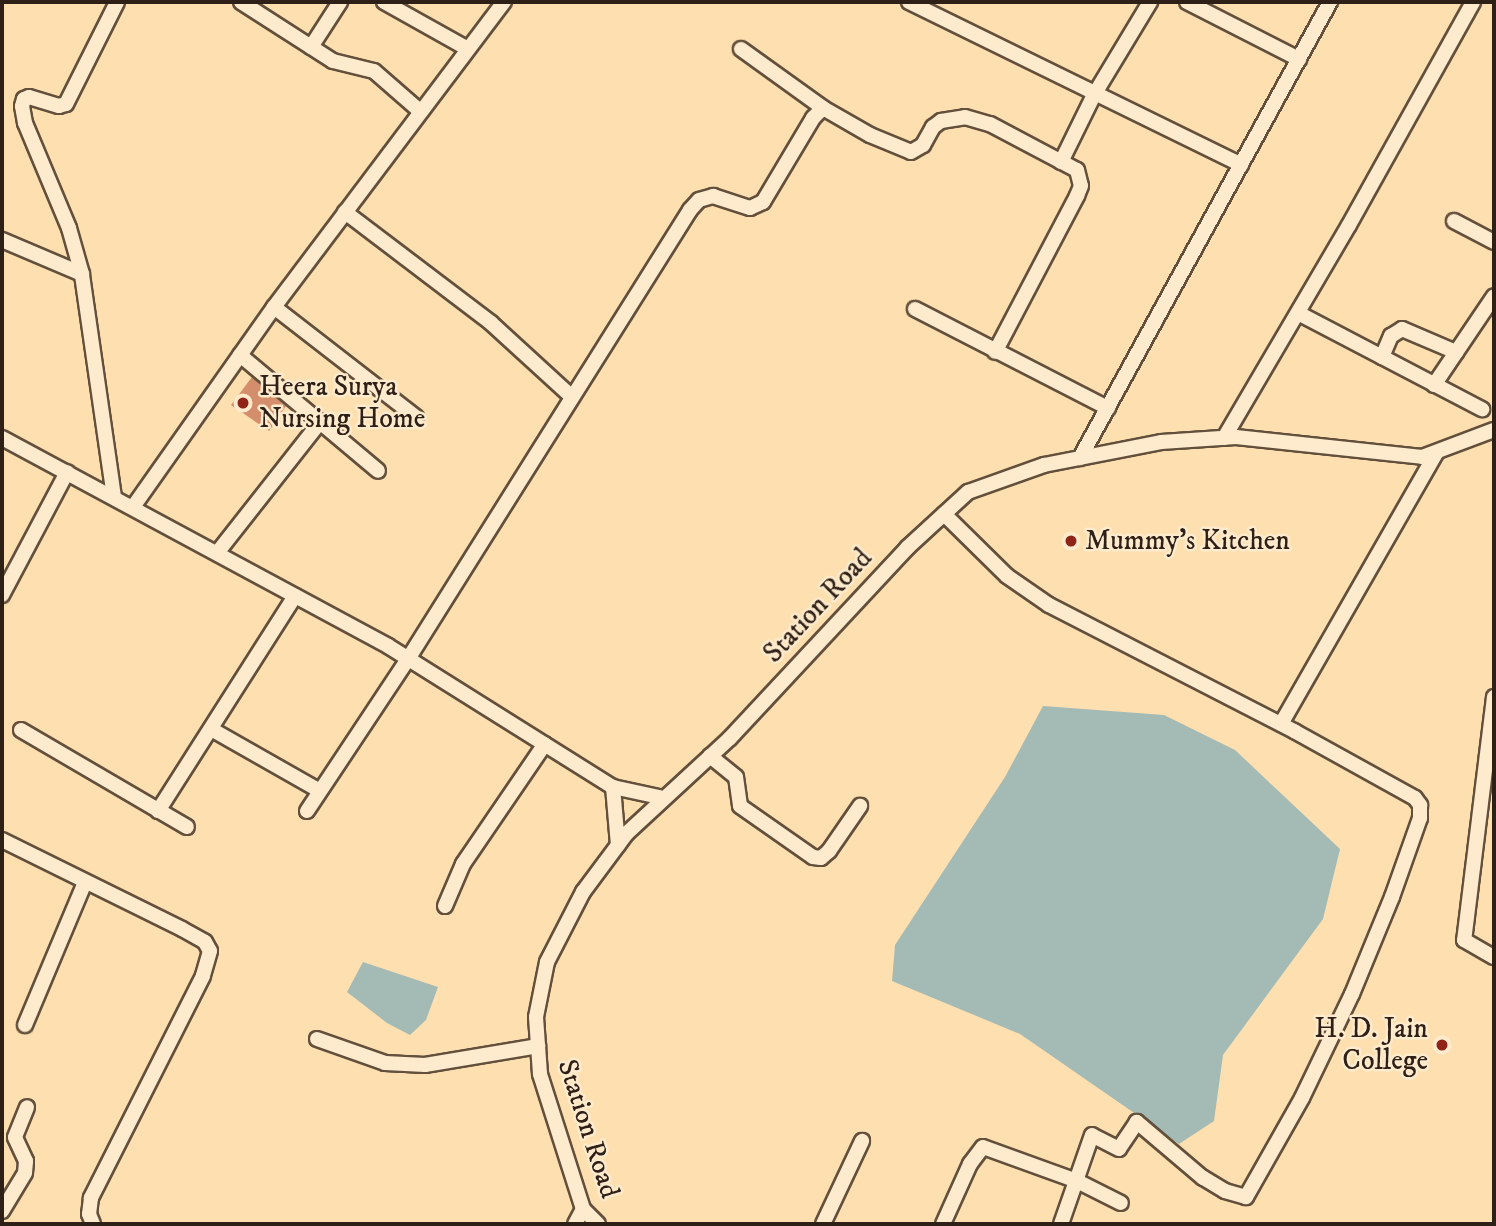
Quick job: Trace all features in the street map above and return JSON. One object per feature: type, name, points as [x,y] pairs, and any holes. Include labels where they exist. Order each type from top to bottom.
[{"type":"street","points":[[114,497],[82,274],[69,228],[25,123],[22,106],[24,99],[29,97],[59,106],[66,104],[117,2]]},
{"type":"street","points":[[241,2],[338,63],[374,71],[421,112]]},
{"type":"street","points":[[311,47],[340,2]]},
{"type":"street","points":[[384,2],[468,49]]},
{"type":"street","points":[[133,508],[274,307],[504,2]]},
{"type":"street","points":[[909,2],[1241,165]]},
{"type":"street","points":[[1062,162],[1094,95],[1150,2]]},
{"type":"street","points":[[1187,2],[1299,59]]},
{"type":"street","points":[[1080,458],[1330,2]]},
{"type":"street","points":[[1224,438],[1298,313],[1473,2]]},
{"type":"street","points":[[741,49],[822,108],[903,151],[918,150],[941,121],[965,117],[990,124],[1077,170],[1081,186],[995,352]]},
{"type":"street","points":[[307,811],[408,659],[690,210],[699,200],[713,197],[750,208],[763,202],[800,139],[822,108]]},
{"type":"street","points":[[345,212],[491,323],[571,396]]},
{"type":"street","points":[[1454,221],[1494,242]]},
{"type":"street","points":[[2,240],[82,274]]},
{"type":"street","points":[[1434,385],[1494,296]]},
{"type":"street","points":[[274,307],[416,417]]},
{"type":"street","points":[[915,309],[1108,408]]},
{"type":"street","points":[[1298,313],[1482,409]]},
{"type":"street","points":[[1382,357],[1391,335],[1402,329],[1456,352]]},
{"type":"street","points":[[240,355],[378,471]]},
{"type":"street","points":[[217,553],[320,422]]},
{"type":"street","name":"Station Road","points":[[598,1224],[583,1209],[540,1074],[537,1017],[547,962],[583,892],[618,845],[710,756],[907,548],[968,492],[1044,465],[1161,442],[1224,438],[1422,457],[1494,430]]},
{"type":"street","points":[[2,438],[408,659],[613,787],[664,798]]},
{"type":"street","points":[[1281,724],[1436,453]]},
{"type":"street","points":[[2,596],[67,472]]},
{"type":"street","points":[[944,514],[1007,576],[1049,605],[1281,724],[1415,798],[1420,805],[1420,818],[1392,897],[1352,994],[1302,1098],[1246,1197],[1225,1191],[1203,1178],[1137,1122],[1119,1149],[1092,1135],[1061,1224]]},
{"type":"street","points":[[159,811],[295,596]]},
{"type":"street","points":[[1494,697],[1464,940],[1494,957]]},
{"type":"street","points":[[211,729],[320,791]]},
{"type":"street","points":[[22,730],[187,827]]},
{"type":"street","points":[[445,906],[463,864],[545,744]]},
{"type":"street","points":[[710,756],[736,778],[740,806],[813,857],[821,858],[829,851],[860,806]]},
{"type":"street","points":[[613,787],[618,845]]},
{"type":"street","points":[[2,840],[197,937],[205,942],[210,951],[203,976],[91,1199],[89,1214],[93,1224]]},
{"type":"street","points":[[25,1025],[85,882]]},
{"type":"street","points":[[317,1039],[386,1063],[425,1065],[538,1046]]},
{"type":"street","points":[[3,1207],[27,1167],[15,1137],[27,1107]]},
{"type":"street","points":[[823,1224],[862,1141]]},
{"type":"street","points":[[943,1224],[970,1164],[983,1147],[1077,1181],[1121,1203]]},
{"type":"street","points":[[575,1224],[583,1209]]},
{"type":"water","points":[[1043,706],[1164,715],[1235,750],[1340,849],[1323,919],[1223,1055],[1214,1121],[1179,1144],[1020,1034],[892,981],[895,945],[1005,777]]},
{"type":"water","points":[[363,962],[438,987],[426,1020],[410,1035],[387,1023],[347,992]]},
{"type":"building","points":[[252,377],[286,406],[269,431],[231,405]]},
{"type":"place","name":"Heera Surya Nursing Home","points":[[243,403]]},
{"type":"place","name":"Mummy's Kitchen","points":[[1071,541]]},
{"type":"place","name":"H. D. Jain College","points":[[1442,1045]]}]
